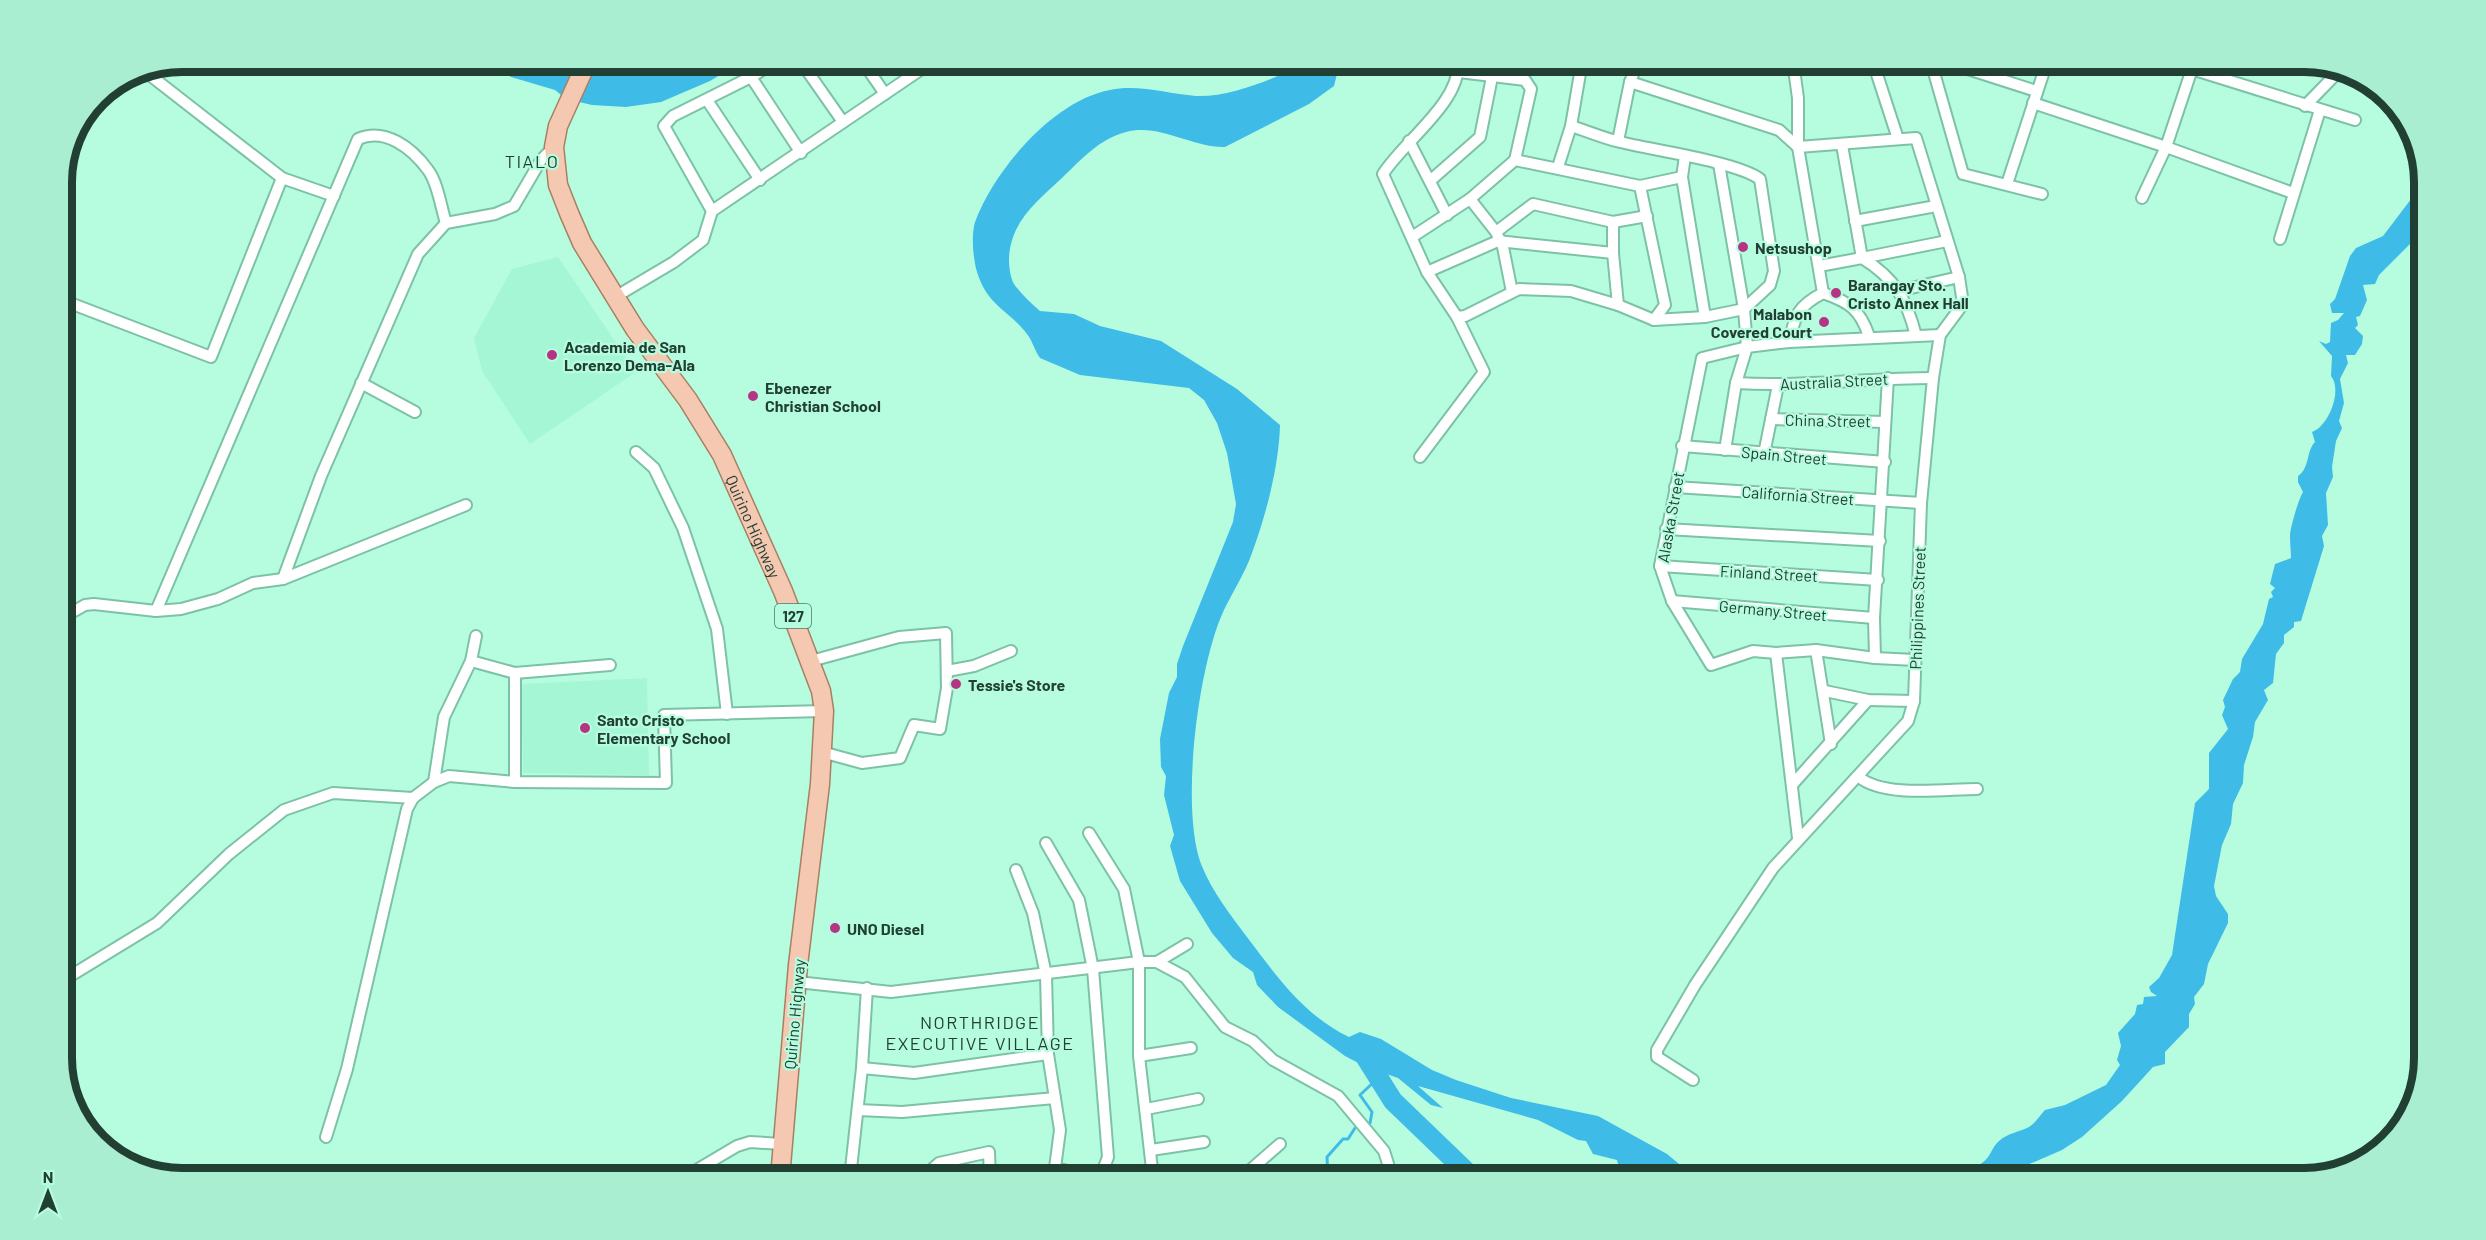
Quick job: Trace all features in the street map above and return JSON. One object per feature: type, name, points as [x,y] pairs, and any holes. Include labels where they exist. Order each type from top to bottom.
[{"type":"main road","name":"Quirino Highway","points":[[582,72],[558,126],[554,147],[558,185],[568,213],[582,243],[640,337],[688,400],[722,455],[811,661],[821,691],[824,711],[822,752],[797,982],[781,1168]]},
{"type":"street","points":[[712,211],[664,126],[673,116],[759,72]]},
{"type":"street","points":[[808,72],[843,122]]},
{"type":"street","points":[[870,72],[885,94]]},
{"type":"street","points":[[615,297],[674,262],[703,240],[712,211],[801,153],[914,72]]},
{"type":"street","points":[[1420,456],[1484,372],[1457,317],[1427,272],[1383,174],[1444,103],[1457,72]]},
{"type":"street","points":[[1412,237],[1470,199],[1515,160],[1531,89],[1525,80],[1491,77],[1475,72]]},
{"type":"street","points":[[1558,167],[1571,126],[1580,72]]},
{"type":"street","points":[[1618,141],[1634,72]]},
{"type":"street","points":[[1794,72],[1798,98],[1798,147],[1823,292]]},
{"type":"street","points":[[1876,72],[1898,139]]},
{"type":"street","points":[[1934,72],[1963,174],[2042,194]]},
{"type":"street","points":[[1977,72],[2036,91]]},
{"type":"street","points":[[2007,184],[2043,72]]},
{"type":"street","points":[[2142,198],[2166,147],[2191,72]]},
{"type":"street","points":[[2201,72],[2355,120]]},
{"type":"street","points":[[152,76],[282,178],[334,196]]},
{"type":"street","points":[[2306,106],[2334,76]]},
{"type":"street","points":[[751,77],[801,153]]},
{"type":"street","points":[[1431,180],[1480,137],[1491,77]]},
{"type":"street","points":[[1630,82],[1779,130],[1798,147],[1916,138],[1959,277],[1963,304],[1941,335],[1869,336],[1748,347]]},
{"type":"street","points":[[707,100],[760,180]]},
{"type":"street","points":[[2033,103],[2166,147],[2293,193]]},
{"type":"street","points":[[2280,239],[2320,110]]},
{"type":"street","points":[[1457,317],[1466,316],[1519,289],[1571,291],[1618,305],[1654,320],[1705,317],[1744,309],[1774,279],[1762,186],[1760,179],[1754,174],[1618,141],[1571,126]]},
{"type":"street","points":[[156,611],[358,139],[367,135],[382,134],[394,139],[429,171],[446,223]]},
{"type":"street","points":[[1409,141],[1447,215]]},
{"type":"street","points":[[1842,145],[1862,258]]},
{"type":"street","points":[[284,579],[321,476],[418,254],[446,223],[495,214],[514,206],[541,160],[554,147]]},
{"type":"street","points":[[1684,156],[1682,177],[1705,317]]},
{"type":"street","points":[[1515,160],[1558,167],[1640,186],[1682,177]]},
{"type":"street","points":[[1719,164],[1744,309],[1748,347],[1736,383],[1725,450]]},
{"type":"street","points":[[72,304],[211,357],[282,178]]},
{"type":"street","points":[[1640,186],[1665,305],[1654,320]]},
{"type":"street","points":[[1470,199],[1503,248],[1512,292]]},
{"type":"street","points":[[1427,272],[1497,237],[1533,204],[1613,222],[1647,216]]},
{"type":"street","points":[[1856,221],[1936,206]]},
{"type":"street","points":[[1613,222],[1613,253],[1618,305]]},
{"type":"street","points":[[1497,237],[1613,253]]},
{"type":"street","points":[[1819,266],[1947,241]]},
{"type":"street","points":[[1862,258],[1878,267],[1899,291],[1909,307],[1916,336]]},
{"type":"street","points":[[1899,291],[1959,277]]},
{"type":"street","points":[[1789,342],[1797,313],[1807,301],[1823,292],[1845,300],[1862,317],[1869,336]]},
{"type":"street","name":"Philippines Street","points":[[1693,1080],[1657,1057],[1657,1050],[1695,985],[1760,888],[1798,838],[1858,777],[1908,721],[1914,701],[1920,503],[1933,378],[1941,335]]},
{"type":"street","name":"Alaska Street","points":[[1748,347],[1702,358],[1660,566],[1672,601],[1711,665],[1753,651],[1776,653]]},
{"type":"street","points":[[1875,658],[1874,618],[1885,462],[1888,378]]},
{"type":"street","name":"Australia Street","points":[[1736,383],[1778,385],[1888,378],[1933,378]]},
{"type":"street","points":[[361,383],[415,412]]},
{"type":"street","points":[[1764,454],[1778,385]]},
{"type":"street","name":"China Street","points":[[1771,418],[1885,422]]},
{"type":"street","name":"Spain Street","points":[[1683,446],[1885,462]]},
{"type":"street","points":[[636,452],[654,468],[683,528],[717,629],[727,714]]},
{"type":"street","name":"California Street","points":[[1675,487],[1920,503]]},
{"type":"street","points":[[72,612],[85,605],[94,604],[156,611],[180,609],[218,599],[253,583],[284,579],[466,505]]},
{"type":"street","points":[[1666,529],[1880,541]]},
{"type":"street","name":"Finland Street","points":[[1660,566],[1878,580]]},
{"type":"street","name":"Germany Street","points":[[1672,601],[1874,618]]},
{"type":"street","points":[[811,661],[899,637],[946,633],[947,671],[940,729],[914,725],[900,758],[862,763],[822,752]]},
{"type":"street","points":[[434,782],[444,717],[471,661],[476,636]]},
{"type":"street","points":[[1798,838],[1776,653],[1816,650],[1875,658],[1915,660]]},
{"type":"street","points":[[1816,650],[1825,692],[1831,744]]},
{"type":"street","points":[[947,671],[975,666],[1011,651]]},
{"type":"street","points":[[471,661],[515,673],[610,665]]},
{"type":"street","points":[[514,782],[515,673]]},
{"type":"street","points":[[1825,692],[1868,700],[1914,701]]},
{"type":"street","points":[[1792,784],[1831,744],[1868,700]]},
{"type":"street","points":[[326,1137],[347,1069],[407,809],[413,798],[434,782],[449,776],[514,782],[666,783],[663,716],[824,711]]},
{"type":"street","points":[[1858,777],[1870,785],[1895,789],[1977,789]]},
{"type":"street","points":[[72,975],[157,922],[229,854],[284,810],[333,793],[413,798]]},
{"type":"street","points":[[1089,833],[1124,889],[1139,962],[1139,1056],[1152,1168]]},
{"type":"street","points":[[1046,843],[1079,900],[1093,969],[1108,1157],[1104,1168]]},
{"type":"street","points":[[1016,870],[1033,913],[1046,975],[1048,1054],[1060,1130],[1055,1168]]},
{"type":"street","points":[[1157,962],[1187,944]]},
{"type":"street","points":[[797,982],[891,992],[915,987],[1046,975],[1139,962],[1157,962],[1185,977],[1225,1027],[1253,1041],[1273,1060],[1338,1096],[1384,1151],[1389,1168]]},
{"type":"street","points":[[851,1168],[862,1068],[867,988]]},
{"type":"street","points":[[1139,1056],[1191,1048]]},
{"type":"street","points":[[862,1068],[914,1073],[1048,1054]]},
{"type":"street","points":[[858,1110],[902,1112],[1055,1098]]},
{"type":"street","points":[[1146,1110],[1198,1099]]},
{"type":"street","points":[[701,1168],[737,1146],[750,1142],[782,1144]]},
{"type":"street","points":[[1150,1150],[1204,1142]]},
{"type":"street","points":[[1253,1168],[1280,1144]]},
{"type":"street","points":[[933,1168],[939,1162],[989,1152],[990,1168]]},
{"type":"shaded area","name":"Academia de San Lorenzo Dema-Ala","points":[[558,257],[636,372],[530,444],[482,371],[474,338],[512,269]]},
{"type":"shaded area","name":"Santo Cristo Elementary School","points":[[647,678],[649,775],[523,773],[521,684]]},
{"type":"water","points":[[502,72],[725,72],[661,102],[626,107],[592,105],[566,99],[555,90],[511,77]]},
{"type":"water","points":[[1284,72],[1338,72],[1334,86],[1309,104],[1225,147],[1200,144],[1164,133],[1139,130],[1107,139],[1084,157],[1027,212],[1015,233],[1009,258],[1014,284],[1040,311],[1074,314],[1100,326],[1161,341],[1237,389],[1280,425],[1271,490],[1262,523],[1249,560],[1224,610],[1206,665],[1192,773],[1195,839],[1201,864],[1223,904],[1271,969],[1306,1007],[1333,1028],[1349,1037],[1360,1032],[1381,1039],[1432,1070],[1456,1080],[1511,1098],[1598,1116],[1667,1154],[1684,1168],[1619,1168],[1617,1160],[1593,1154],[1586,1141],[1578,1140],[1538,1120],[1418,1086],[1443,1108],[1431,1105],[1398,1078],[1366,1067],[1345,1056],[1278,1007],[1257,985],[1253,972],[1233,958],[1212,933],[1180,881],[1170,846],[1174,835],[1164,795],[1166,776],[1161,767],[1160,739],[1169,693],[1177,677],[1177,664],[1183,646],[1233,522],[1236,504],[1227,453],[1217,423],[1204,400],[1189,388],[1080,375],[1040,358],[1027,334],[993,300],[982,284],[974,260],[974,228],[984,202],[1011,160],[1048,122],[1089,96],[1121,88],[1196,96],[1218,95]]},
{"type":"water","points":[[2414,195],[2414,240],[2379,275],[2375,284],[2363,285],[2367,300],[2360,316],[2356,317],[2358,325],[2355,328],[2363,336],[2362,344],[2355,355],[2346,355],[2348,363],[2340,379],[2344,403],[2339,421],[2342,428],[2336,441],[2332,467],[2333,477],[2326,493],[2328,525],[2322,536],[2324,546],[2301,621],[2294,622],[2294,627],[2284,635],[2284,643],[2276,654],[2273,683],[2264,690],[2268,700],[2255,722],[2244,765],[2243,783],[2233,804],[2231,824],[2222,845],[2214,886],[2216,896],[2228,914],[2228,923],[2208,964],[2204,984],[2194,997],[2195,1004],[2189,1014],[2189,1027],[2165,1052],[2165,1064],[2153,1067],[2122,1101],[2082,1137],[2062,1150],[2020,1168],[1970,1168],[1982,1163],[1999,1141],[2031,1125],[2045,1110],[2065,1105],[2106,1085],[2120,1065],[2117,1060],[2121,1046],[2118,1033],[2135,1014],[2137,1005],[2143,1004],[2144,997],[2157,996],[2151,992],[2149,987],[2159,978],[2172,955],[2195,803],[2209,789],[2209,753],[2228,729],[2222,715],[2225,707],[2223,700],[2233,679],[2240,672],[2242,659],[2263,624],[2269,599],[2273,597],[2271,592],[2275,588],[2270,584],[2275,564],[2291,558],[2290,532],[2303,492],[2298,476],[2304,469],[2315,442],[2312,432],[2323,423],[2332,408],[2335,390],[2331,376],[2332,356],[2319,341],[2326,344],[2330,342],[2331,323],[2338,320],[2344,313],[2332,313],[2330,304],[2335,299],[2350,256],[2356,248],[2383,236]]},
{"type":"waterway","points":[[1366,1058],[1393,1101],[1463,1168]]},
{"type":"waterway","points":[[1370,1123],[1372,1112],[1360,1095],[1377,1079]]},
{"type":"waterway","points":[[1328,1168],[1327,1157],[1343,1139],[1348,1139],[1355,1128]]},
{"type":"place","name":"Netsushop","points":[[1743,247]]},
{"type":"place","name":"Barangay Sto. Cristo Annex Hall","points":[[1836,293]]},
{"type":"place","name":"Malabon Covered Court","points":[[1824,322]]},
{"type":"place","name":"Academia de San Lorenzo Dema-Ala","points":[[552,355]]},
{"type":"place","name":"Ebenezer Christian School","points":[[753,396]]},
{"type":"place","name":"Tessie's Store","points":[[956,684]]},
{"type":"place","name":"Santo Cristo Elementary School","points":[[585,728]]},
{"type":"place","name":"UNO Diesel","points":[[835,928]]},
{"type":"district","name":"TIALO","points":[[532,161]]},
{"type":"district","name":"NORTHRIDGE EXECUTIVE VILLAGE","points":[[980,1032]]}]
